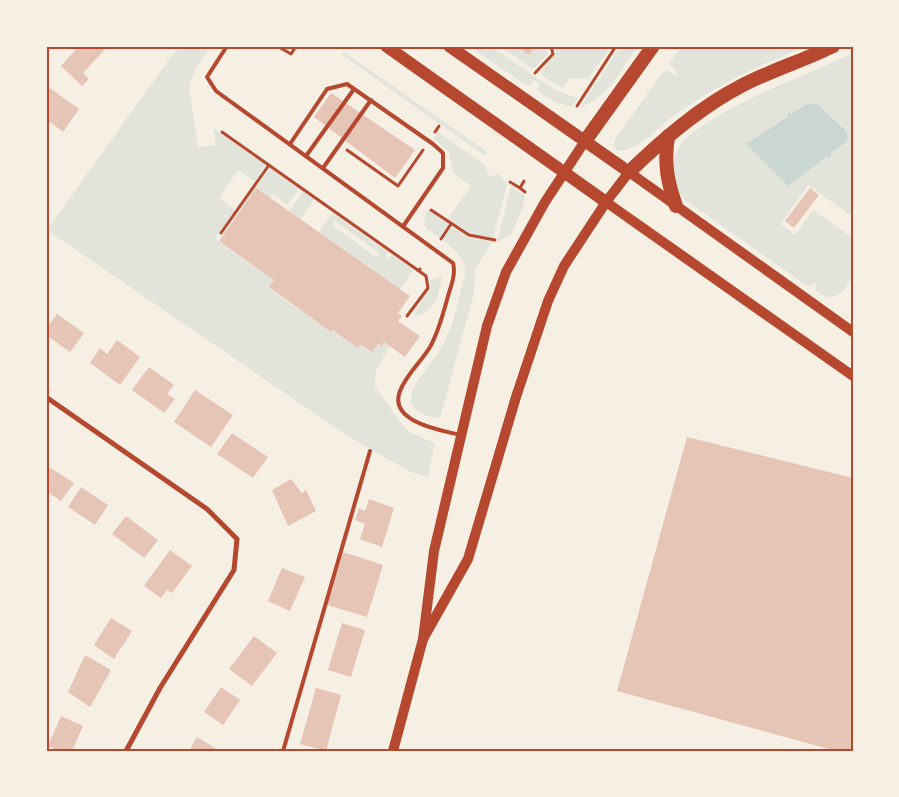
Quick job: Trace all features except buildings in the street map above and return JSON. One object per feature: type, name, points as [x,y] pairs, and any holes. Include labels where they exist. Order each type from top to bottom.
[{"type":"highway","points":[[585,141],[653,46]]},
{"type":"highway","points":[[629,172],[668,136],[713,103],[741,86],[833,46]]},
{"type":"highway","points":[[668,136],[665,155],[666,178],[676,206]]},
{"type":"main road","points":[[386,46],[853,376]]},
{"type":"main road","points":[[450,46],[853,332]]},
{"type":"main road","points":[[393,751],[423,639],[434,551],[487,326],[506,272],[563,172],[585,141]]},
{"type":"main road","points":[[423,639],[468,559],[516,397],[548,301],[564,266],[606,202],[629,172]]},
{"type":"street","points":[[46,397],[206,509],[237,539],[234,570],[160,688],[126,751]]},
{"type":"lane","points":[[227,46],[207,77],[212,87],[451,260],[454,270],[437,333],[402,387],[399,400],[405,413],[416,423],[460,435]]},
{"type":"lane","points":[[290,144],[327,89],[347,84],[440,149],[444,157],[443,168],[404,226]]},
{"type":"lane","points":[[306,156],[354,89]]},
{"type":"lane","points":[[323,168],[371,100]]},
{"type":"lane","points":[[283,751],[370,451]]},
{"type":"path","points":[[276,46],[290,54],[296,46]]},
{"type":"path","points":[[535,73],[552,54],[551,46]]},
{"type":"path","points":[[577,106],[616,46]]},
{"type":"path","points":[[222,132],[426,276],[428,288],[407,316]]},
{"type":"path","points":[[346,149],[398,186],[426,145]]},
{"type":"path","points":[[222,233],[269,165]]},
{"type":"path","points":[[520,188],[524,181]]},
{"type":"path","points":[[510,182],[525,192]]},
{"type":"path","points":[[431,210],[469,235],[495,240]]},
{"type":"path","points":[[441,239],[451,224]]},
{"type":"shaded area","points":[[181,46],[211,46],[195,70],[189,86],[198,147],[216,145],[213,128],[266,165],[255,181],[238,170],[219,198],[235,210],[215,239],[274,280],[269,288],[331,332],[333,330],[358,347],[360,344],[372,352],[378,344],[381,346],[384,342],[390,347],[376,370],[375,387],[403,426],[411,433],[435,443],[428,477],[411,472],[349,437],[47,230],[168,61]]},
{"type":"shaded area","points":[[468,46],[490,46],[555,90],[578,98],[571,107],[553,101],[537,90],[540,84],[534,80],[530,86],[522,82]]},
{"type":"shaded area","points":[[499,46],[517,46],[529,55],[535,46],[541,46],[547,52],[547,56],[533,69]]},
{"type":"shaded area","points":[[558,46],[611,46],[588,79],[570,78],[562,88],[543,76],[541,72],[555,54]]},
{"type":"shaded area","points":[[621,46],[638,46],[606,90],[590,103],[580,107]]},
{"type":"shaded area","points":[[681,46],[807,46],[754,69],[703,96],[671,118],[638,145],[623,150],[616,150],[614,146],[615,139],[663,72],[668,70],[676,76],[677,72],[669,64]]},
{"type":"shaded area","points":[[344,52],[483,149],[487,152],[485,156],[342,55]]},
{"type":"shaded area","points":[[853,53],[853,217],[808,185],[781,224],[795,235],[813,210],[853,238],[853,266],[848,284],[843,291],[826,297],[815,290],[817,286],[813,283],[811,286],[803,283],[685,200],[677,186],[673,170],[675,155],[679,148],[688,137],[704,124],[751,98]],"holes":[[[816,103],[847,132],[832,155],[827,156],[788,185],[747,144],[790,112],[791,114],[807,104]]]},
{"type":"shaded area","points":[[816,103],[847,132],[847,141],[831,153],[832,156],[829,158],[827,156],[788,186],[746,144],[787,117],[789,112],[791,114],[807,104]]},
{"type":"shaded area","points":[[438,132],[485,165],[488,174],[493,177],[498,174],[507,184],[493,238],[470,233],[448,219],[471,186],[453,173],[449,153],[434,138]]},
{"type":"shaded area","points":[[270,169],[299,189],[287,205],[273,194],[270,198],[256,188]]},
{"type":"shaded area","points":[[511,186],[525,196],[523,207],[511,235],[497,242]]},
{"type":"shaded area","points":[[303,191],[314,200],[300,219],[289,211]]},
{"type":"shaded area","points":[[428,210],[449,224],[439,238],[427,229],[423,222]]},
{"type":"shaded area","points":[[332,213],[388,252],[386,256],[389,259],[392,255],[413,270],[400,289],[319,232]],"holes":[[[335,221],[378,252],[379,256],[376,257],[332,225]]]},
{"type":"shaded area","points":[[452,227],[474,238],[492,242],[475,270],[474,293],[440,417],[430,417],[414,407],[411,398],[415,386],[445,340],[465,274],[461,258],[443,240]]},
{"type":"shaded area","points":[[442,277],[435,302],[428,310],[415,316],[414,313],[431,289],[430,280]]}]
